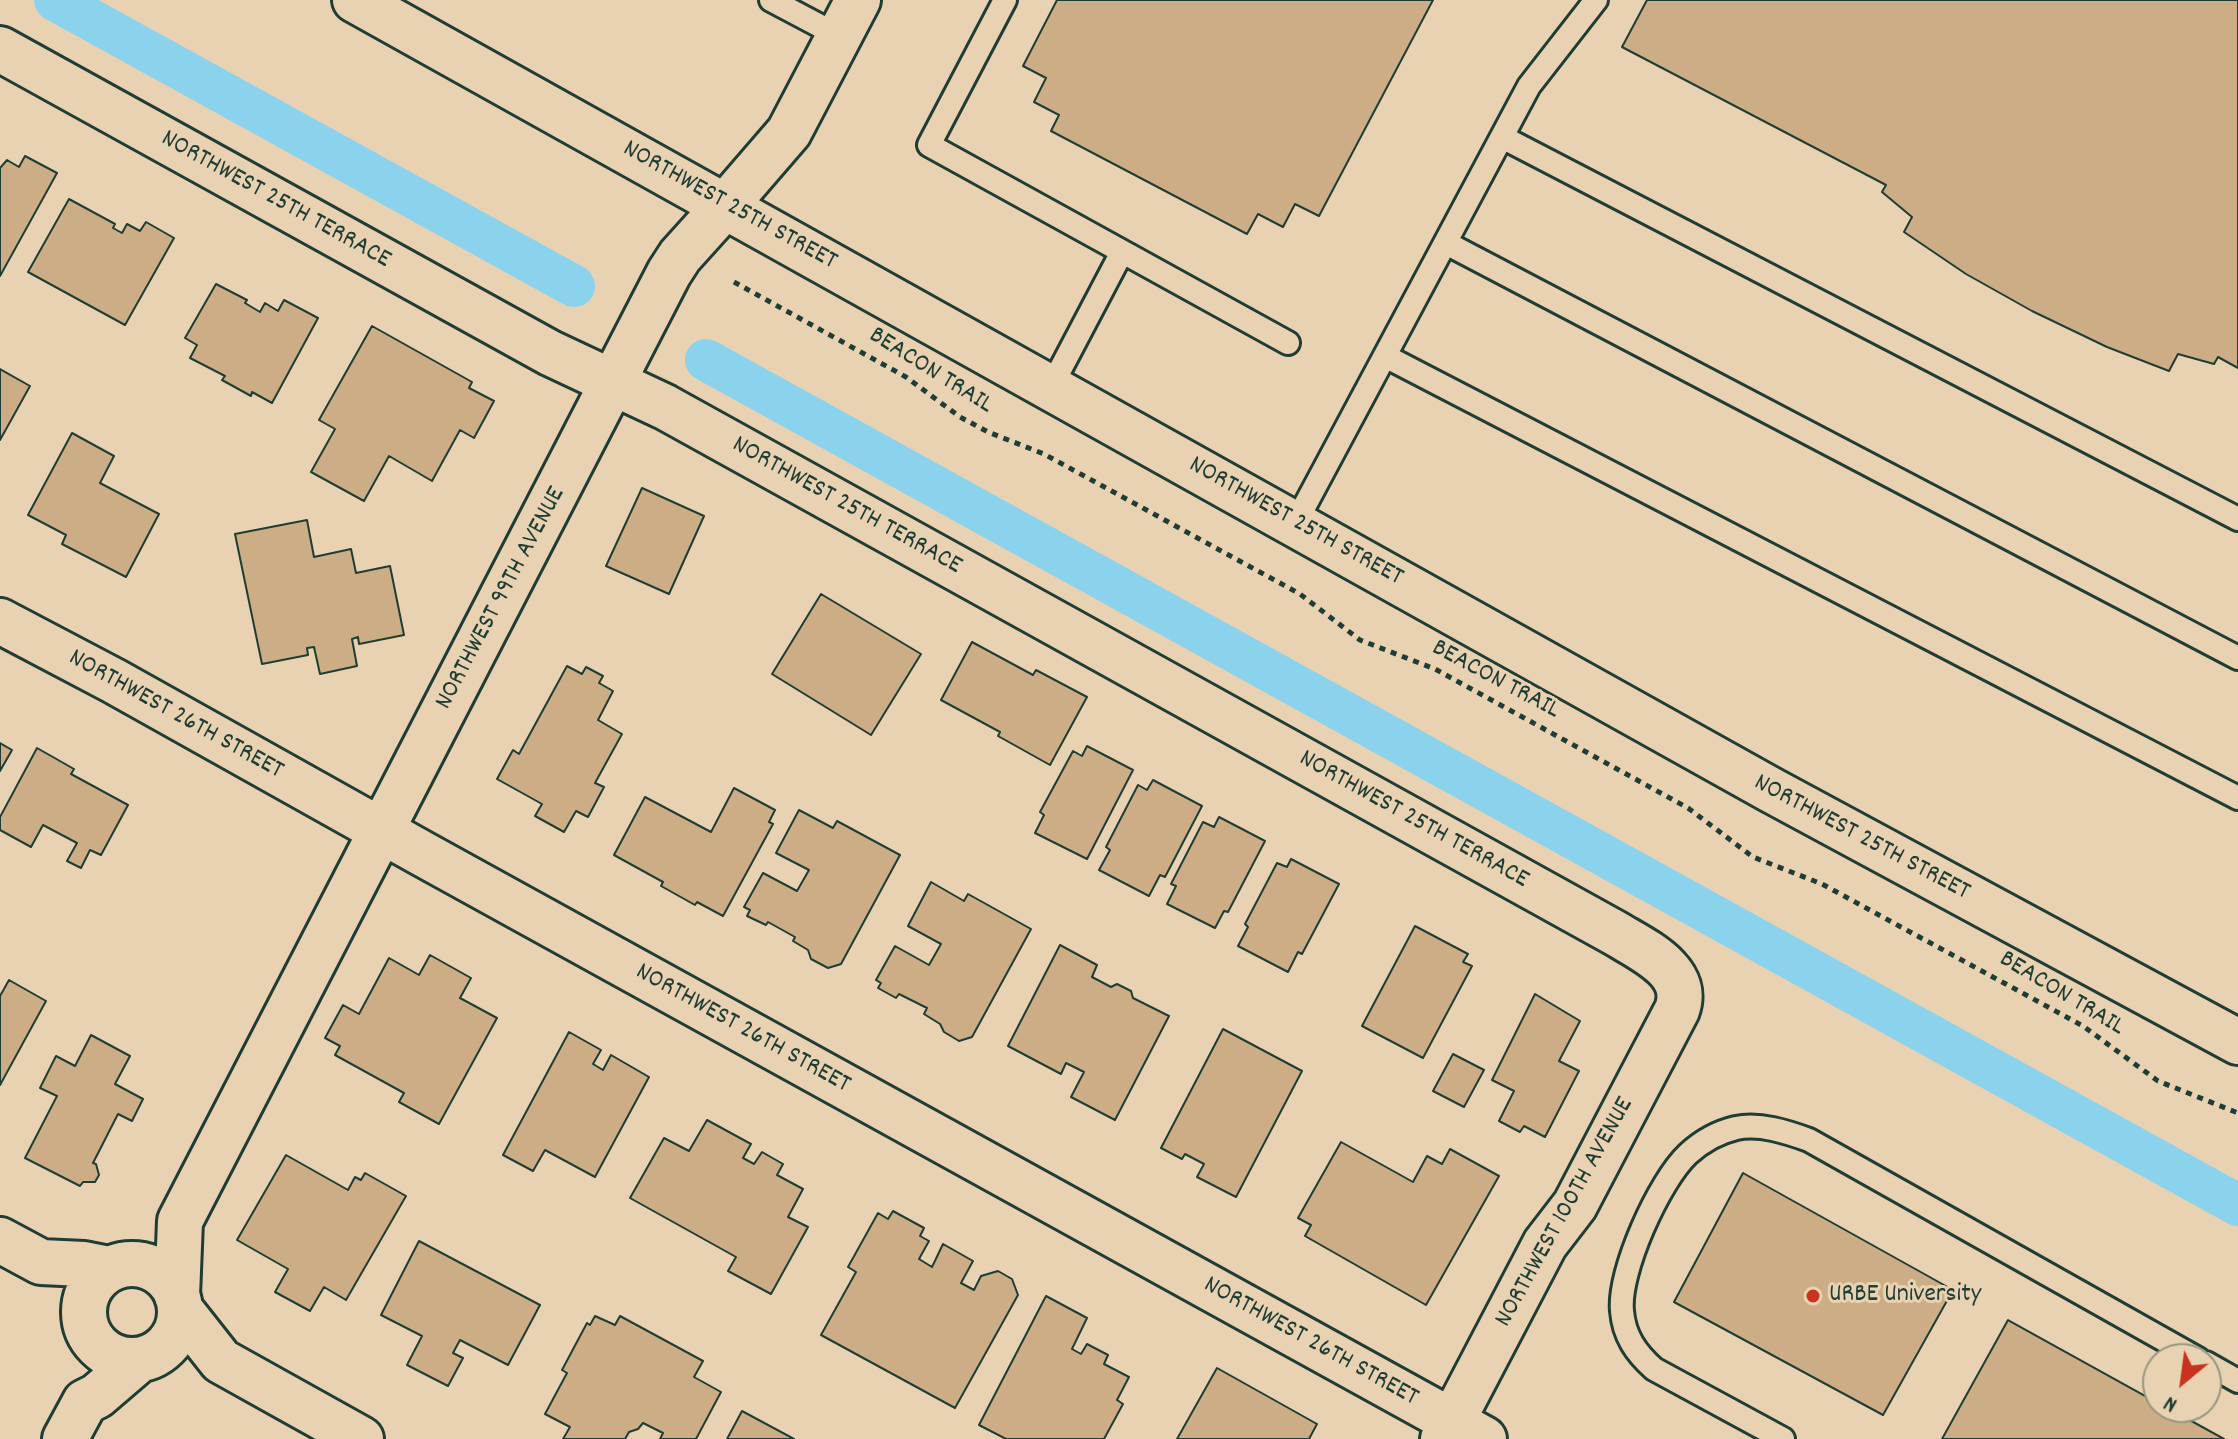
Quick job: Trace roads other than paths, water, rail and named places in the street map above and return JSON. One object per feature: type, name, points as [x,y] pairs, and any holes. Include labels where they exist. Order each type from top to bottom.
[{"type":"street","name":"NORTHWEST 25TH STREET","points":[[355,0],[1771,790],[2238,1042]]},
{"type":"street","name":"NORTHWEST 99TH AVENUE","points":[[178,1302],[180,1221],[669,273],[680,256],[789,132],[849,18]]},
{"type":"street","name":"NORTHWEST 25TH TERRACE","points":[[0,49],[550,353],[665,407],[1615,933],[1662,964],[1679,985]]},
{"type":"street","name":"NORTHWEST 26TH STREET","points":[[0,621],[114,681],[1460,1433]]},
{"type":"street","name":"NORTHWEST 100TH AVENUE","points":[[1460,1433],[1545,1244],[1575,1205],[1666,1034],[1681,1000],[1679,985]]},
{"type":"street","name":"NORTHWEST 99TH AVENUE","points":[[116,1267],[180,1221]]},
{"type":"street","points":[[0,1240],[41,1262],[150,1268],[171,1284],[178,1302],[221,1361],[361,1439]]},
{"type":"street","points":[[41,1262],[88,1331],[111,1355],[125,1360],[146,1357],[221,1361]]},
{"type":"street","points":[[75,1420],[88,1331],[83,1311],[91,1287],[116,1267]]},
{"type":"street","points":[[75,1420],[97,1396],[146,1357],[164,1348],[173,1336],[178,1302]]},
{"type":"lane","points":[[771,0],[849,18]]},
{"type":"lane","points":[[1005,0],[929,145],[1288,343]]},
{"type":"lane","points":[[1295,524],[1529,86],[1596,0]]},
{"type":"lane","points":[[1502,137],[2238,519]]},
{"type":"lane","points":[[1446,243],[2238,658]]},
{"type":"lane","points":[[1051,387],[1122,252]]},
{"type":"lane","points":[[1385,356],[2238,798]]},
{"type":"lane","points":[[1783,1439],[1654,1369],[1637,1354],[1622,1313],[1621,1293],[1629,1262],[1648,1217],[1668,1181],[1687,1155],[1701,1144],[1739,1127],[1762,1127],[1809,1140],[2170,1343]]},
{"type":"waterway","points":[[55,0],[574,286]]},
{"type":"waterway","points":[[706,360],[2238,1205]]},
{"type":"place","name":"URBE University","points":[[1813,1296]]}]
